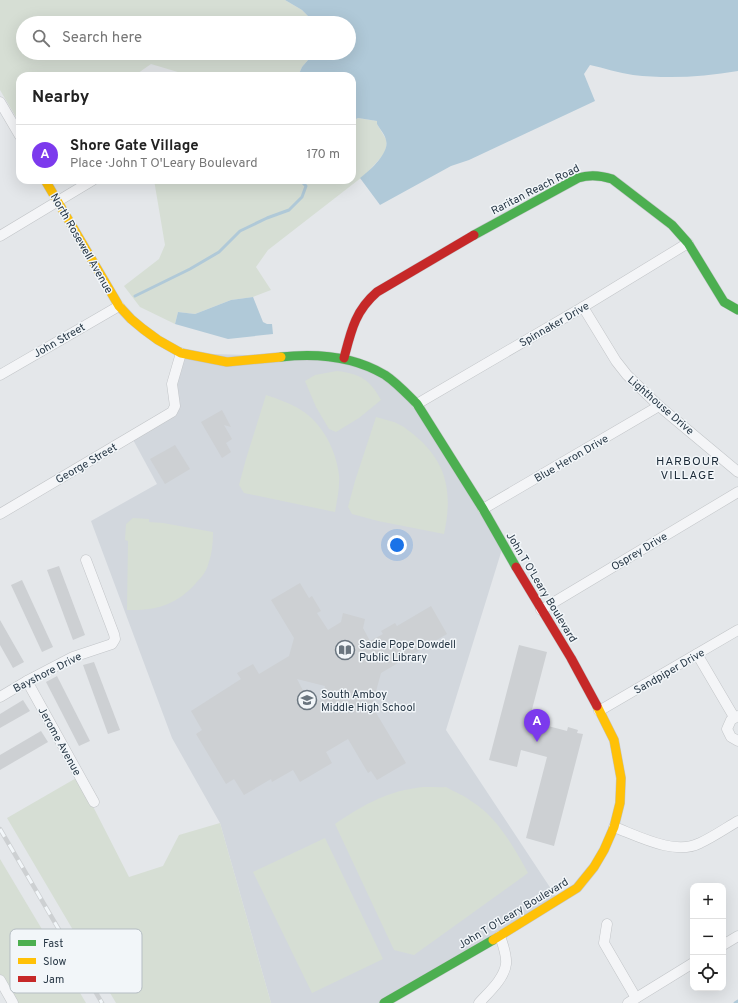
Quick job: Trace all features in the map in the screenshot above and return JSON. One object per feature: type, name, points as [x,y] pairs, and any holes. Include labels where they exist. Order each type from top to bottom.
[{"type":"street","points":[[0,102],[16,129]]},
{"type":"street","name":"Raritan Reach Road","points":[[344,358],[358,312],[366,300],[497,221],[578,178],[587,175],[604,176],[612,179],[672,225],[688,243],[724,302],[738,310]]},
{"type":"street","name":"North Rosewell Avenue","points":[[47,184],[119,306]]},
{"type":"street","points":[[0,236],[87,184]]},
{"type":"street","name":"Spinnaker Drive","points":[[418,404],[688,243]]},
{"type":"street","name":"John T O'Leary Boulevard","points":[[119,306],[143,329],[158,340],[181,353],[227,362],[296,355],[318,355],[344,358],[369,367],[386,376],[403,390],[418,404],[483,509],[541,610],[571,658],[614,740],[621,778],[620,803],[614,827],[604,850],[577,888],[500,936],[384,1003]]},
{"type":"street","name":"John Street","points":[[0,375],[119,306]]},
{"type":"street","name":"Lighthouse Drive","points":[[583,307],[626,375],[658,406],[738,472]]},
{"type":"street","name":"George Street","points":[[0,514],[172,412],[175,406],[172,384],[181,353]]},
{"type":"street","name":"Blue Heron Drive","points":[[483,509],[658,406]]},
{"type":"street","name":"Osprey Drive","points":[[541,610],[738,492]]},
{"type":"street","name":"Bayshore Drive","points":[[0,697],[26,681],[73,657],[112,644],[115,639],[114,634],[86,560]]},
{"type":"street","name":"Sandpiper Drive","points":[[599,711],[738,630]]},
{"type":"street","points":[[697,654],[736,717],[728,724],[728,729],[731,737],[738,741]]},
{"type":"street","name":"Jerome Avenue","points":[[26,681],[94,802]]},
{"type":"street","points":[[614,827],[665,845],[678,848],[699,844],[738,821]]},
{"type":"street","points":[[606,924],[604,943],[632,1001],[690,965]]},
{"type":"street","points":[[479,1003],[493,988],[506,965],[506,955],[500,936]]},
{"type":"street","points":[[726,943],[738,936]]},
{"type":"street","points":[[0,980],[13,1003]]},
{"type":"shaded area","points":[[0,0],[285,0],[302,10],[308,16],[16,16],[16,60],[308,60],[300,72],[178,72],[151,64],[140,72],[16,72],[16,117],[0,90]]},
{"type":"shaded area","points":[[356,119],[377,121],[377,124],[387,141],[385,153],[366,174],[356,182]]},
{"type":"shaded area","points":[[155,184],[353,184],[268,250],[256,267],[271,290],[253,297],[231,300],[195,314],[178,312],[175,324],[140,307],[124,286],[159,259],[165,245]]},
{"type":"shaded area","name":"South Amboy Middle High School","points":[[181,353],[344,358],[403,390],[503,546],[446,730],[559,901],[384,1003],[271,1003],[220,823],[172,738],[91,521],[157,484],[131,436],[172,412]]},
{"type":"shaded area","points":[[337,371],[359,376],[364,379],[373,387],[381,400],[359,418],[336,432],[329,429],[316,407],[305,381],[315,375]]},
{"type":"shaded area","points":[[266,395],[288,403],[301,410],[316,423],[327,438],[335,456],[339,475],[339,489],[335,512],[244,493],[239,485]]},
{"type":"shaded area","points":[[376,417],[394,422],[408,430],[430,450],[437,461],[446,483],[448,495],[448,508],[444,534],[378,521],[352,514],[348,507]]},
{"type":"shaded area","points":[[133,518],[149,519],[149,522],[213,532],[208,565],[200,579],[181,597],[156,608],[127,610],[128,541],[125,540],[126,524]]},
{"type":"shaded area","points":[[78,777],[129,877],[163,866],[179,835],[220,823],[271,1003],[116,1003],[110,993],[142,993],[142,929],[72,929],[7,818]]},
{"type":"shaded area","points":[[419,787],[446,787],[462,795],[481,808],[497,824],[528,873],[414,955],[394,950],[335,824],[363,806],[394,793]]},
{"type":"shaded area","points":[[325,838],[383,959],[312,993],[253,872]]},
{"type":"shaded area","points":[[0,859],[42,929],[10,929],[10,992],[0,974]]},
{"type":"shaded area","points":[[10,993],[80,993],[86,1003],[16,1003]]},
{"type":"water","points":[[285,0],[738,0],[738,71],[699,76],[659,77],[628,74],[590,65],[584,74],[595,101],[469,160],[451,166],[380,205],[360,178],[382,156],[385,150],[386,140],[377,124],[377,121],[356,119],[356,72],[300,72],[308,60],[356,60],[356,16],[308,16],[302,10]]},
{"type":"water","points":[[253,297],[263,322],[272,324],[273,334],[228,339],[175,324],[178,312],[195,314],[231,300]]},
{"type":"building","points":[[222,410],[231,427],[224,425],[232,439],[226,443],[231,452],[222,458],[201,422]]},
{"type":"building","points":[[175,445],[190,469],[165,484],[150,459]]},
{"type":"building","points":[[59,566],[85,635],[73,640],[47,570]]},
{"type":"building","points":[[22,580],[53,647],[42,652],[11,585]]},
{"type":"building","points":[[300,583],[309,598],[312,596],[321,611],[317,613],[328,630],[341,622],[343,613],[365,619],[363,628],[370,641],[383,634],[381,631],[395,623],[397,626],[431,606],[447,634],[381,673],[372,706],[406,763],[377,780],[371,771],[368,773],[348,739],[326,752],[332,763],[300,782],[293,770],[272,782],[271,779],[244,795],[234,779],[226,784],[196,734],[202,730],[191,711],[241,679],[237,673],[253,664],[259,674],[289,656],[294,638],[271,600]],"holes":[[[297,679],[325,686],[321,701],[307,698]]]},
{"type":"building","points":[[0,620],[24,662],[13,668],[0,645]]},
{"type":"building","points":[[519,645],[547,652],[529,721],[567,731],[568,727],[578,730],[577,733],[583,734],[554,846],[526,838],[547,757],[521,750],[517,767],[489,760]]},
{"type":"building","points":[[94,662],[120,730],[108,734],[83,665]]},
{"type":"building","points":[[57,676],[90,741],[79,746],[46,682]]},
{"type":"building","points":[[23,700],[30,711],[0,728],[0,714]]},
{"type":"building","points":[[41,731],[48,742],[0,770],[0,755]]},
{"type":"waterway","points":[[135,296],[190,269],[219,252],[240,231],[267,218],[289,210],[302,197],[306,186],[304,184]]},
{"type":"railway","points":[[0,829],[59,929]]},
{"type":"railway","points":[[96,993],[102,1003]]},
{"type":"traffic: fast","points":[[474,235],[578,178],[599,176],[612,179],[672,225],[688,243],[724,302],[738,310]]},
{"type":"traffic: fast","points":[[281,357],[308,355],[334,357],[348,360],[373,369],[385,375],[398,385],[417,404],[483,509],[516,567]]},
{"type":"traffic: fast","points":[[384,1003],[493,940]]},
{"type":"traffic: slow","points":[[47,184],[119,306],[143,329],[158,340],[181,353],[227,362],[281,357]]},
{"type":"traffic: slow","points":[[493,940],[577,888],[594,867],[604,850],[614,827],[620,803],[621,778],[614,740],[597,706]]},
{"type":"traffic: jam","points":[[344,358],[355,322],[364,307],[377,292],[474,235]]},
{"type":"traffic: jam","points":[[516,567],[571,658],[597,706]]},
{"type":"place","name":"Sadie Pope Dowdell Public Library","points":[[345,650]]},
{"type":"place","name":"South Amboy Middle High School","points":[[307,700]]},
{"type":"place","name":"Shore Gate Village","points":[[537,742]]},
{"type":"district","name":"HARBOUR VILLAGE","points":[[688,468]]}]
